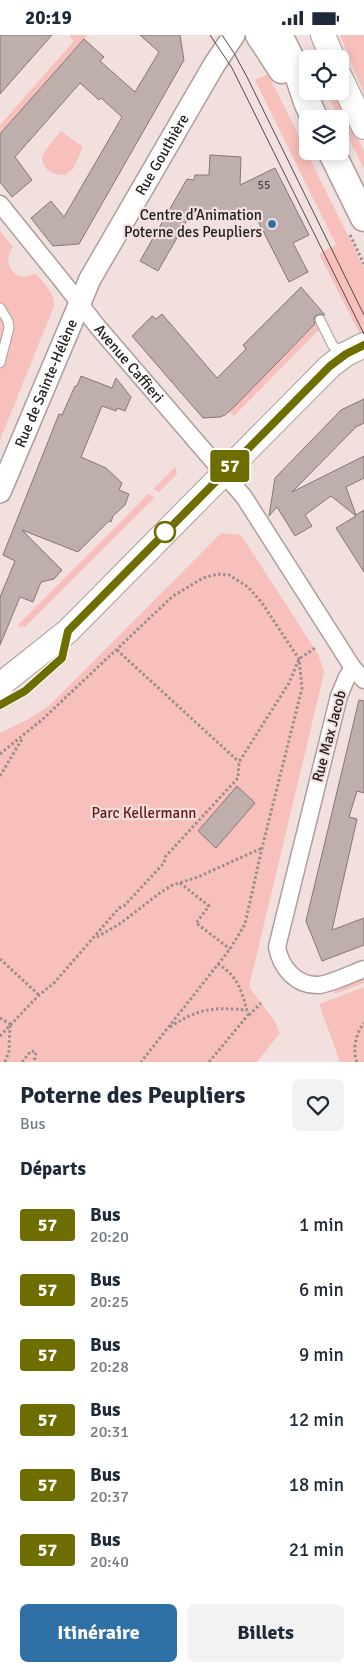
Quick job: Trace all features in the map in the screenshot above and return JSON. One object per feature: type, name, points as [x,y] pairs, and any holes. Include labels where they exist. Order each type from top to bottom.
[{"type":"main road","points":[[258,35],[311,110]]},
{"type":"main road","points":[[280,35],[296,69],[311,110]]},
{"type":"main road","points":[[323,35],[329,50]]},
{"type":"main road","points":[[349,96],[364,127]]},
{"type":"main road","points":[[335,160],[364,218]]},
{"type":"main road","points":[[3,678],[68,631],[330,366],[355,350]]},
{"type":"street","name":"Rue Gouthière","points":[[79,303],[103,255],[214,65],[234,35]]},
{"type":"street","name":"Avenue Caffieri","points":[[0,204],[97,326],[223,473]]},
{"type":"street","name":"Rue de Sainte-Hélène","points":[[0,492],[79,303]]},
{"type":"street","points":[[223,473],[244,497],[353,668],[364,680]]},
{"type":"street","name":"Rue Max Jacob","points":[[353,668],[339,696],[277,947],[283,967],[300,982],[320,985],[364,969]]},
{"type":"lane","points":[[0,308],[10,328],[0,363]]},
{"type":"lane","points":[[320,320],[333,346],[355,350]]},
{"type":"lane","points":[[0,705],[25,691],[62,658],[68,631]]},
{"type":"path","points":[[0,754],[24,736],[173,595],[203,578],[218,574],[229,575],[248,587],[262,603],[299,659],[302,687],[245,924],[230,949],[141,1062]]},
{"type":"path","points":[[0,1035],[39,995],[54,983],[119,908],[124,906],[164,863],[165,857],[238,777],[239,762],[289,683],[299,659],[315,648]]},
{"type":"path","points":[[117,650],[239,762]]},
{"type":"path","points":[[0,776],[24,736]]},
{"type":"path","points":[[93,940],[121,923],[161,892],[262,848]]},
{"type":"path","points":[[180,883],[209,906],[196,923],[230,949]]},
{"type":"path","points":[[0,959],[39,995]]},
{"type":"path","points":[[218,964],[228,970],[236,979],[248,1015]]},
{"type":"path","points":[[209,1062],[248,1015],[261,1003]]},
{"type":"path","points":[[166,1029],[184,1018],[211,1008],[247,1010]]},
{"type":"path","points":[[0,1018],[10,1024]]},
{"type":"path","points":[[357,1062],[354,1056],[356,1041],[358,1030],[364,1023]]},
{"type":"path","points":[[5,1062],[9,1051],[10,1024]]},
{"type":"path","points":[[22,1062],[31,1051],[36,1052],[34,1062]]},
{"type":"green space","points":[[71,35],[87,35],[0,134],[0,125],[74,41],[70,37]]},
{"type":"green space","points":[[340,35],[364,35],[364,94],[349,57],[349,50],[346,50]]},
{"type":"green space","points":[[268,74],[299,137],[299,160],[311,160],[364,268],[364,342],[319,254],[336,245],[255,80]]},
{"type":"green space","points":[[330,100],[338,100],[344,110],[335,110]]},
{"type":"green space","points":[[349,121],[364,151],[364,169],[349,138]]},
{"type":"green space","points":[[61,131],[83,147],[73,169],[65,175],[47,170],[42,159],[44,152]]},
{"type":"green space","points":[[0,231],[13,247],[8,259],[12,271],[22,276],[35,273],[50,292],[54,306],[0,440]]},
{"type":"green space","points":[[317,323],[319,330],[234,416],[229,412]]},
{"type":"green space","points":[[175,467],[177,474],[159,492],[153,489]]},
{"type":"green space","points":[[148,494],[155,497],[25,627],[17,626]]},
{"type":"green space","name":"Parc Kellermann","points":[[221,533],[241,535],[318,654],[324,671],[249,987],[274,1020],[280,1033],[257,1062],[0,1062],[0,733],[29,719],[50,705]]},
{"type":"green space","points":[[364,979],[364,983],[335,994],[334,990]]},
{"type":"green space","points":[[364,987],[364,1062],[340,1062],[319,1004]]},
{"type":"building","points":[[0,35],[52,35],[0,94]]},
{"type":"building","points":[[140,35],[180,35],[184,60],[79,244],[53,246],[31,218],[51,201],[64,217],[122,117],[101,98],[99,100],[80,83],[15,157],[32,180],[12,197],[0,182],[0,134],[84,39],[104,57],[100,61],[135,92],[159,52]]},
{"type":"building","name":"Centre d’Animation Poterne des Peupliers","points":[[210,155],[241,157],[240,185],[275,168],[309,235],[293,243],[308,272],[289,282],[256,217],[190,215],[158,271],[140,261],[187,179],[194,180],[195,175],[209,175]]},
{"type":"building","points":[[301,287],[325,315],[315,316],[315,324],[235,406],[220,417],[203,418],[132,336],[152,316],[156,319],[162,314],[217,378],[246,349],[243,345]]},
{"type":"building","points":[[81,376],[112,388],[116,378],[131,397],[125,411],[117,408],[116,411],[102,406],[81,457],[106,468],[122,483],[119,490],[129,494],[125,505],[113,516],[111,522],[109,521],[78,552],[22,530],[62,570],[54,579],[41,582],[33,602],[20,597],[0,645],[0,597],[15,561],[3,555],[59,414],[62,415]]},
{"type":"building","points":[[364,399],[364,423],[356,427],[292,492],[364,456],[364,478],[346,487],[356,515],[364,510],[364,572],[336,528],[356,516],[331,496],[305,515],[312,526],[295,536],[277,507],[269,516],[275,478],[341,410]]},
{"type":"building","points":[[359,700],[364,701],[364,793],[357,791],[349,817],[357,819],[332,930],[364,918],[364,945],[322,961],[306,921]]},
{"type":"building","points":[[237,786],[255,803],[216,848],[198,831]]},
{"type":"tram line","points":[[210,35],[232,68],[364,334]]},
{"type":"tram line","points":[[222,35],[247,77],[364,315]]},
{"type":"bus line","name":"57","points":[[0,705],[25,691],[62,658],[68,631],[330,366],[346,354],[364,345]]},
{"type":"place","name":"Centre d’Animation Poterne des Peupliers","points":[[272,224]]}]
